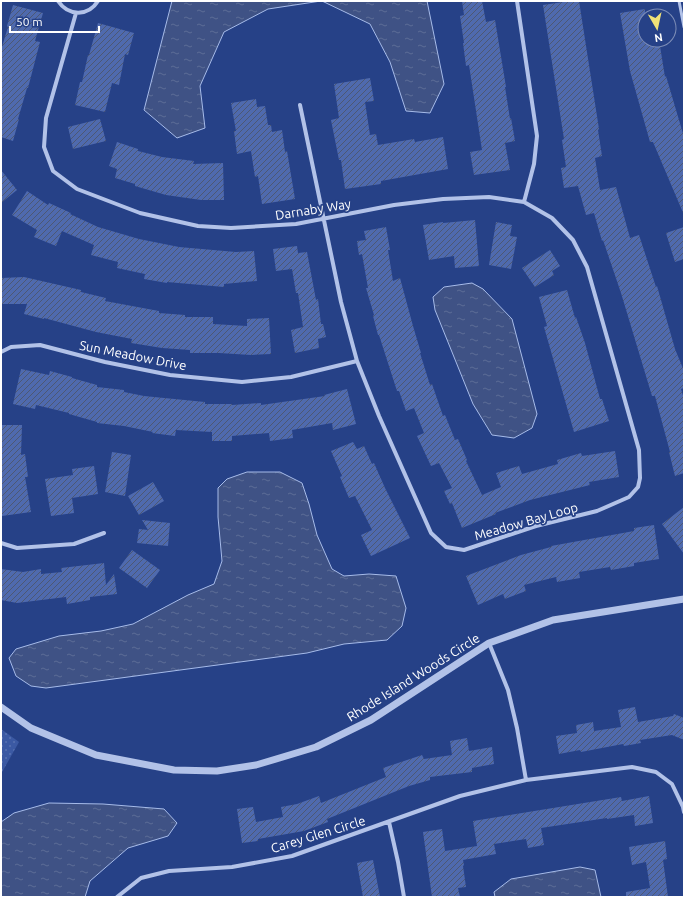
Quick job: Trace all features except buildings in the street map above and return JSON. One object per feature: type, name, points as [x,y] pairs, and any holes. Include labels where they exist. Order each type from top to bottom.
[{"type":"street","points":[[58,1],[68,11],[76,13],[83,13],[90,10],[98,1]]},
{"type":"street","points":[[517,1],[537,136],[534,164],[524,202]]},
{"type":"street","name":"Darnaby Way","points":[[76,13],[46,118],[44,147],[53,171],[77,189],[140,213],[198,226],[231,228],[296,224],[394,205],[444,199],[489,197],[524,202]]},
{"type":"street","name":"Meadow Bay Loop","points":[[300,105],[356,361],[431,533],[446,547],[464,550],[536,526],[597,511],[629,498],[638,487],[640,478],[639,450],[587,268],[573,240],[552,218],[524,202]]},
{"type":"street","name":"Sun Meadow Drive","points":[[1,352],[11,347],[40,345],[106,362],[170,375],[242,382],[292,377],[356,361]]},
{"type":"street","points":[[1,543],[17,548],[74,544],[104,533]]},
{"type":"street","name":"Rhode Island Woods Circle","points":[[1,706],[31,728],[96,755],[174,770],[217,771],[256,765],[316,747],[371,720],[489,643],[553,620],[684,599]]},
{"type":"street","points":[[489,643],[508,690],[517,728],[526,780]]},
{"type":"street","name":"Carey Glen Circle","points":[[117,897],[140,878],[169,870],[232,867],[292,856],[460,796],[526,780],[632,767],[656,772],[672,784],[684,812]]},
{"type":"street","points":[[389,822],[404,897]]},
{"type":"lane","points":[[679,1],[684,27]]},
{"type":"shaded area","points":[[1,729],[19,742],[1,774]]},
{"type":"water","points":[[172,1],[321,1],[268,9],[224,32],[200,86],[205,128],[177,138],[144,110]]},
{"type":"water","points":[[322,1],[427,1],[444,84],[430,113],[406,111],[390,62],[370,24]]},
{"type":"water","points":[[472,283],[483,289],[512,319],[537,414],[532,428],[514,438],[492,435],[473,404],[435,310],[433,297],[444,287]]},
{"type":"water","points":[[247,472],[280,472],[302,483],[317,535],[332,569],[344,576],[369,574],[396,576],[406,608],[402,626],[387,640],[344,644],[307,653],[46,688],[31,686],[16,676],[9,658],[16,649],[59,636],[101,631],[133,624],[188,595],[214,584],[222,561],[218,517],[218,488],[227,479]]},
{"type":"water","points":[[49,803],[103,804],[164,809],[177,823],[168,836],[128,848],[90,881],[85,897],[1,897],[1,822],[14,813]]},
{"type":"water","points":[[580,867],[595,870],[601,897],[495,897],[494,892],[511,879]]}]
